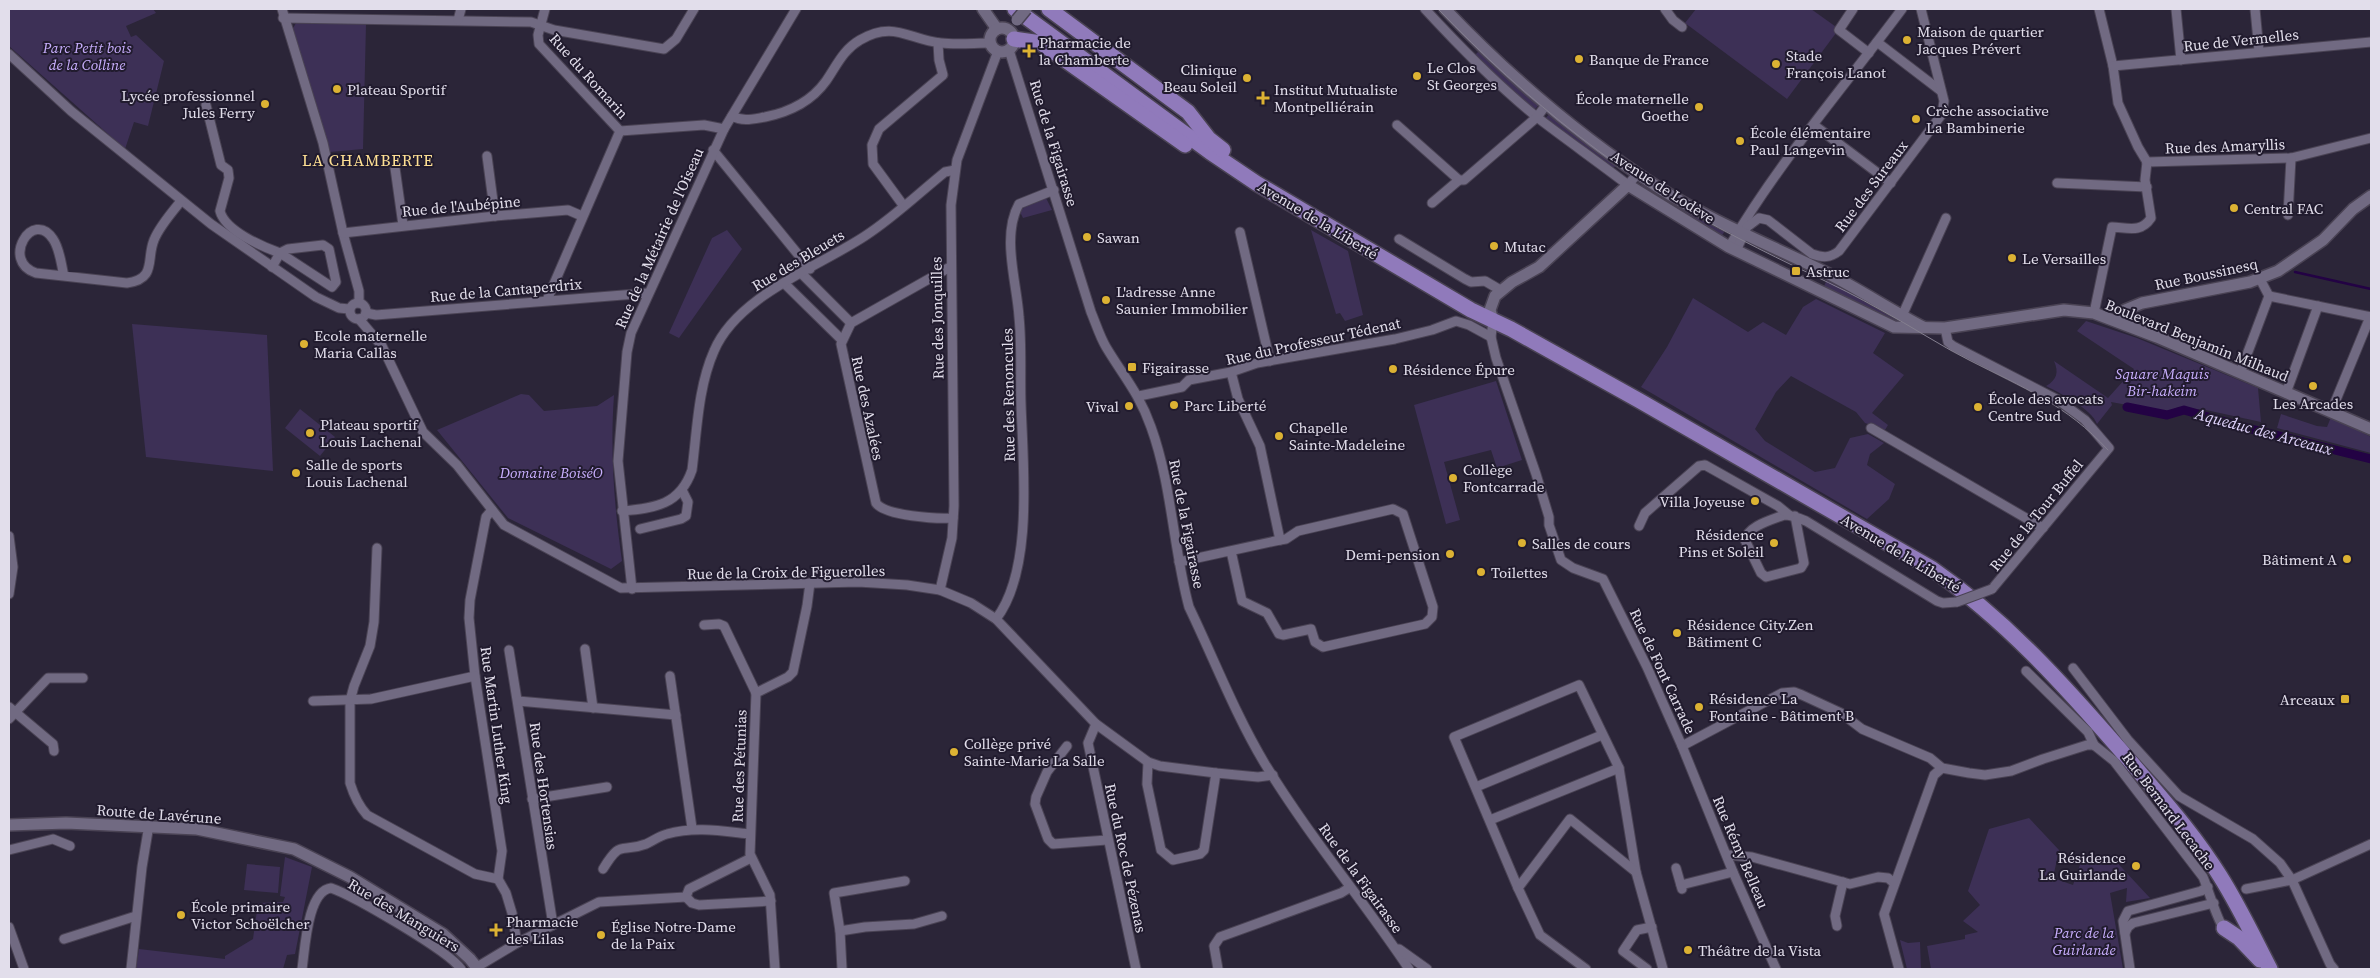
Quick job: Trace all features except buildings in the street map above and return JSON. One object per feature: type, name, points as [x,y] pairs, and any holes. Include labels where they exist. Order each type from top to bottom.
[{"type":"main road","points":[[1049,9],[1188,112],[1209,139],[1240,163],[1256,183]]},
{"type":"main road","name":"Avenue de la Liberté","points":[[1016,15],[1256,183],[1363,247],[1515,322],[1553,344],[1640,401]]},
{"type":"main road","points":[[1004,43],[1041,43],[1184,144],[1197,151],[1210,152]]},
{"type":"main road","name":"Avenue de la Liberté","points":[[1492,312],[1640,401],[1931,568],[1963,590],[1996,617],[2037,656],[2143,776],[2193,829],[2227,870],[2253,916],[2276,969]]},
{"type":"main road","name":"Avenue de la Liberté","points":[[2143,776],[2240,894],[2269,969]]},
{"type":"main road","points":[[2224,928],[2237,925],[2240,894]]},
{"type":"main road","points":[[2224,928],[2239,938],[2269,969]]},
{"type":"street","points":[[458,20],[460,9]]},
{"type":"street","points":[[540,25],[545,9]]},
{"type":"street","points":[[9,54],[71,111],[181,201],[316,297],[339,308],[350,309],[354,303],[359,303],[359,291],[343,233],[323,143],[283,13],[531,22],[554,30],[664,49],[676,39],[694,9]]},
{"type":"street","name":"Rue de la Métairie de l'Oiseau","points":[[632,589],[618,461],[627,352],[631,333],[713,150],[796,9]]},
{"type":"street","points":[[983,9],[997,29],[991,35],[1004,43]]},
{"type":"street","points":[[1004,43],[1016,15],[1026,9]]},
{"type":"street","name":"Avenue de Lodève","points":[[1425,9],[1466,54],[1537,117],[1628,184],[1732,249],[1889,325],[1905,329],[1945,328]]},
{"type":"street","name":"Avenue de Lodève","points":[[1444,9],[1496,61],[1546,105],[1638,173],[1713,219],[1830,275],[1923,328]]},
{"type":"street","points":[[1665,9],[1673,20],[1682,27]]},
{"type":"street","points":[[1853,9],[1839,30],[1869,53]]},
{"type":"street","points":[[1741,232],[1814,125],[1902,9]]},
{"type":"street","name":"Rue des Sureaux","points":[[1732,249],[1741,232],[1759,218],[1768,220],[1812,254],[1828,257],[1839,251],[1942,114],[1944,102],[1921,9]]},
{"type":"street","points":[[2099,9],[2113,66],[2118,103],[2138,148],[2147,162]]},
{"type":"street","points":[[2176,9],[2181,60]]},
{"type":"street","points":[[2255,9],[2259,51]]},
{"type":"street","name":"Rue du Romarin","points":[[540,25],[539,44],[620,131],[704,125],[724,129]]},
{"type":"street","points":[[732,116],[747,120],[779,114],[799,106],[826,81],[843,54],[861,39],[874,34],[900,32],[938,43],[1004,43]]},
{"type":"street","points":[[1877,42],[1941,91]]},
{"type":"street","name":"Rue de Vermelles","points":[[2113,66],[2371,42]]},
{"type":"street","points":[[903,205],[873,164],[872,144],[879,129],[943,75],[939,60],[938,43]]},
{"type":"street","name":"Rue des Jonquilles","points":[[940,590],[952,538],[953,518],[950,267],[951,205],[954,170],[1004,43]]},
{"type":"street","name":"Rue de la Figairasse","points":[[1004,43],[1054,190],[1091,312],[1106,346],[1139,396],[1152,428],[1162,467],[1189,607],[1243,725],[1272,775],[1349,888],[1394,946],[1409,969]]},
{"type":"street","points":[[206,105],[222,165],[228,170],[229,178],[220,211],[222,217],[232,227],[260,246],[280,253],[332,287],[336,282],[327,246],[288,249],[280,253],[272,267]]},
{"type":"street","points":[[1432,203],[1459,180],[1464,180],[1537,117],[1546,105]]},
{"type":"street","points":[[1397,125],[1459,180]]},
{"type":"street","points":[[1814,125],[1891,183]]},
{"type":"street","points":[[547,300],[620,131]]},
{"type":"street","name":"Rue des Amaryllis","points":[[2094,313],[2112,226],[2139,229],[2151,218],[2147,187],[2147,162],[2291,158],[2371,138]]},
{"type":"street","points":[[713,150],[806,271],[851,323],[950,267]]},
{"type":"street","points":[[487,156],[495,216]]},
{"type":"street","points":[[2288,215],[2291,158]]},
{"type":"street","points":[[395,168],[403,225]]},
{"type":"street","name":"Rue des Bleuets","points":[[622,511],[660,506],[682,490],[692,470],[705,380],[714,349],[737,318],[753,303],[866,236],[945,172],[954,170]]},
{"type":"street","points":[[1492,312],[1496,296],[1512,282],[1539,267],[1638,173]]},
{"type":"street","points":[[2057,183],[2147,187]]},
{"type":"street","name":"Rue des Renoncules","points":[[996,619],[1008,602],[1014,583],[1022,508],[1020,328],[1013,275],[1012,231],[1019,204],[1054,190]]},
{"type":"street","name":"Rue Boussinesq","points":[[2117,321],[2125,310],[2142,303],[2260,279],[2278,271],[2307,253],[2353,209],[2371,196]]},
{"type":"street","points":[[64,276],[57,245],[52,236],[36,229],[27,232],[16,247],[16,254],[23,268],[36,273],[128,283],[141,279],[151,265],[152,242],[181,201]]},
{"type":"street","name":"Rue de l'Aubépine","points":[[343,233],[403,225],[568,210],[582,216]]},
{"type":"street","points":[[1902,316],[1946,218]]},
{"type":"street","points":[[1240,232],[1270,361]]},
{"type":"street","points":[[1399,239],[1465,280],[1471,282],[1485,281],[1502,291]]},
{"type":"street","points":[[2240,373],[2269,296],[2260,279]]},
{"type":"street","points":[[785,284],[842,340]]},
{"type":"street","name":"Rue de la Cantaperdrix","points":[[363,316],[648,293]]},
{"type":"street","points":[[2269,296],[2371,317],[2331,412]]},
{"type":"street","name":"Rue de la Croix de Figuerolles","points":[[359,303],[364,305],[363,316],[382,346],[423,432],[456,465],[492,510],[510,529],[621,588],[810,583],[888,584],[940,590],[971,603],[996,619],[1096,724],[1148,762],[1160,766],[1216,773],[1258,777],[1272,775]]},
{"type":"street","points":[[2286,392],[2318,306]]},
{"type":"street","name":"Rue de la Croix de Figuerolles","points":[[350,309],[352,317],[363,316]]},
{"type":"street","name":"Boulevard Benjamin Milhaud","points":[[1945,328],[2054,311],[2075,310],[2094,313],[2117,321],[2371,429]]},
{"type":"street","name":"Rue de Font Carrade","points":[[1492,312],[1491,337],[1496,358],[1536,474],[1560,560],[1573,568],[1603,579],[1647,667],[1682,746],[1782,693],[1794,692],[1836,711],[1862,729],[1930,758],[1942,768],[1969,773],[2001,773],[2087,745],[2094,745]]},
{"type":"street","name":"Rue du Professeur Tédenat","points":[[1139,396],[1182,387],[1189,380],[1231,372],[1257,363],[1396,339],[1432,330],[1456,321],[1469,325],[1491,337]]},
{"type":"street","name":"Rue des Azalées","points":[[851,323],[842,340],[872,493],[876,503],[880,508],[890,512],[953,518]]},
{"type":"street","name":"Rue de la Tour Buffel","points":[[1638,526],[1645,513],[1699,466],[1705,465],[1879,564],[1937,601],[1943,603],[1957,602],[1992,589],[2109,448],[2085,420],[2058,400],[1953,346],[1947,340],[1945,328]]},
{"type":"street","points":[[1231,372],[1238,399],[1260,446],[1280,540]]},
{"type":"street","points":[[1871,428],[2043,528]]},
{"type":"street","points":[[640,530],[682,520],[686,516],[688,502],[682,490]]},
{"type":"street","points":[[1179,562],[1286,539],[1298,531],[1393,509],[1399,510],[1403,514],[1433,608],[1432,617],[1425,624],[1323,648],[1315,642],[1311,629],[1283,635],[1279,634],[1267,613],[1242,601],[1231,551]]},
{"type":"street","name":"Rue Martin Luther King","points":[[492,510],[486,517],[470,600],[475,676],[502,851],[498,878]]},
{"type":"street","points":[[1784,514],[1792,515],[1804,563],[1800,568],[1766,577],[1761,573],[1745,540],[1746,536],[1750,530],[1784,514]]},
{"type":"street","points":[[9,536],[13,567],[9,594]]},
{"type":"street","points":[[377,548],[374,622],[370,646],[350,701],[350,783],[358,805],[367,815],[475,874],[498,878],[510,907],[517,943]]},
{"type":"street","name":"Rue des Pétunias","points":[[775,969],[770,895],[751,858],[750,834],[756,693],[788,677],[793,672],[810,583]]},
{"type":"street","points":[[704,625],[719,624],[724,626],[756,693]]},
{"type":"street","points":[[586,649],[593,708]]},
{"type":"street","name":"Rue des Hortensias","points":[[509,650],[553,926]]},
{"type":"street","points":[[2073,668],[2128,740],[2179,796],[2253,839],[2280,863],[2292,880],[2334,969]]},
{"type":"street","name":"Rue Bernard Lecache","points":[[2026,671],[2088,732],[2094,745],[2114,761],[2203,877],[2214,903],[2219,922],[2224,928]]},
{"type":"street","points":[[313,701],[371,699],[475,676]]},
{"type":"street","points":[[670,676],[692,828]]},
{"type":"street","points":[[54,751],[53,744],[11,713],[48,678],[83,678]]},
{"type":"street","points":[[1586,969],[1540,935],[1454,737],[1579,685],[1619,768],[1636,872],[1664,969]]},
{"type":"street","points":[[518,701],[676,715]]},
{"type":"street","name":"Rue du Roc de Pézenas","points":[[1096,724],[1088,743],[1107,840],[1136,969]]},
{"type":"street","points":[[1476,788],[1602,735]]},
{"type":"street","points":[[1067,746],[1047,772],[1036,796],[1035,804],[1048,838],[1054,844],[1107,840]]},
{"type":"street","name":"Rue Rémy Belleau","points":[[1682,746],[1728,855],[1733,872],[1776,969]]},
{"type":"street","points":[[1148,762],[1147,784],[1161,850],[1173,860],[1200,854],[1204,850],[1216,773]]},
{"type":"street","points":[[1490,820],[1619,768]]},
{"type":"street","points":[[1899,969],[1884,914],[1934,775],[1942,768]]},
{"type":"street","points":[[532,799],[607,787]]},
{"type":"street","points":[[1518,888],[1570,819],[1636,872]]},
{"type":"street","name":"Route de Lavérune","points":[[11,823],[149,825],[197,829],[294,849],[350,877],[443,934],[477,968]]},
{"type":"street","points":[[131,969],[136,916],[149,825]]},
{"type":"street","points":[[603,869],[612,855],[620,848],[643,845],[664,834],[692,828],[750,834]]},
{"type":"street","points":[[9,850],[53,839],[70,846]]},
{"type":"street","points":[[2240,894],[2292,880],[2371,844]]},
{"type":"street","points":[[1728,855],[1752,857],[1850,884],[1878,877],[1888,878],[1894,883]]},
{"type":"street","points":[[686,897],[689,889],[751,858]]},
{"type":"street","points":[[1676,868],[1682,888],[1733,872]]},
{"type":"street","points":[[842,969],[840,931],[834,893],[905,881]]},
{"type":"street","points":[[1837,926],[1835,916],[1844,882]]},
{"type":"street","points":[[2130,969],[2124,916],[2128,911],[2201,891],[2208,887]]},
{"type":"street","name":"Rue des Manguiers","points":[[302,969],[315,900],[325,889],[331,888],[433,945],[456,962],[461,969]]},
{"type":"street","points":[[1218,969],[1214,946],[1220,937],[1349,888]]},
{"type":"street","points":[[477,968],[517,943],[600,902],[610,899],[686,897],[692,903],[699,905],[771,901]]},
{"type":"street","points":[[2125,933],[2133,923],[2214,903]]},
{"type":"street","points":[[64,938],[136,916]]},
{"type":"street","points":[[840,931],[865,926],[914,924],[942,916]]},
{"type":"street","points":[[1647,969],[1623,950],[1637,930],[1652,926]]},
{"type":"street","points":[[9,927],[24,969]]},
{"type":"street","points":[[1394,946],[1423,969]]},
{"type":"green space","name":"Parc Petit bois de la Colline","points":[[9,9],[153,9],[156,13],[126,26],[131,37],[136,35],[164,61],[148,126],[134,122],[125,149],[9,46]]},
{"type":"green space","name":"Stade François Lanot","points":[[1696,9],[1811,9],[1839,29],[1787,99],[1685,23]]},
{"type":"green space","name":"Plateau Sportif","points":[[296,23],[366,24],[363,149],[330,152],[292,30]]},
{"type":"green space","points":[[1480,50],[1540,104],[1534,110],[1474,56]]},
{"type":"green space","points":[[1551,112],[1618,162],[1613,169],[1545,119]]},
{"type":"green space","points":[[1645,181],[1726,229],[1721,237],[1640,188]]},
{"type":"green space","points":[[1046,198],[1052,210],[1023,218],[1020,212],[1026,205]]},
{"type":"green space","points":[[727,230],[742,249],[679,338],[669,333],[712,238]]},
{"type":"green space","points":[[1311,230],[1348,251],[1363,315],[1345,321],[1340,313],[1336,314]]},
{"type":"green space","points":[[1828,277],[1914,327],[1903,326],[1822,291]]},
{"type":"green space","points":[[1693,298],[1748,332],[1763,322],[1786,335],[1803,307],[1816,299],[1885,333],[1873,353],[1904,375],[1872,413],[1888,425],[1885,430],[1865,423],[1856,412],[1791,376],[1776,392],[1755,429],[1765,441],[1815,472],[1835,468],[1850,438],[1868,434],[1884,443],[1870,454],[1867,465],[1895,484],[1889,499],[1867,519],[1641,387],[1667,347]]},
{"type":"green space","name":"Square Maquis Bir-hakeim","points":[[2086,321],[2137,338],[2258,388],[2261,422],[2206,410],[2179,407],[2166,412],[2111,402],[2112,405],[2097,424],[2094,418],[2082,407],[2046,386],[2053,381],[2056,375],[2054,361],[2108,398],[2134,369],[2077,331]]},
{"type":"green space","points":[[132,324],[267,335],[273,471],[146,457]]},
{"type":"green space","points":[[1496,381],[1522,460],[1497,468],[1491,450],[1444,462],[1460,520],[1446,524],[1414,405]]},
{"type":"green space","name":"Domaine BoiséO","points":[[521,394],[529,395],[544,411],[597,406],[614,395],[612,437],[617,519],[622,561],[611,569],[508,518],[437,430]]},
{"type":"green space","name":"Plateau sportif Louis Lachenal","points":[[300,409],[335,437],[320,456],[285,428]]},
{"type":"green space","points":[[2281,414],[2317,426],[2327,427],[2331,417],[2371,437],[2371,453],[2277,428]]},
{"type":"green space","name":"Parc de la Guirlande","points":[[2029,818],[2059,850],[2053,878],[2073,885],[2082,859],[2110,855],[2150,898],[2126,902],[2127,888],[2110,893],[2123,969],[1931,969],[1927,946],[1965,939],[1965,935],[1978,932],[1963,921],[1980,905],[1968,891],[1989,829]]},
{"type":"green space","points":[[285,857],[312,867],[295,954],[287,955],[283,969],[136,969],[139,949],[225,959],[225,956],[253,939],[258,903],[283,902],[285,897],[280,896]]},
{"type":"green space","points":[[247,864],[280,867],[278,893],[244,890]]},
{"type":"green space","points":[[1900,940],[1908,943],[1920,942],[1921,969],[1907,969]]},
{"type":"waterway","points":[[2295,272],[2371,289]]},
{"type":"waterway","name":"Aqueduc des Arceaux","points":[[2127,407],[2167,415],[2184,410],[2371,459]]},
{"type":"tram line","points":[[1438,9],[1542,107],[1617,165],[1698,216],[1740,239],[1864,301],[1958,354],[2043,398],[2076,421],[2108,450]]},
{"type":"place","name":"Maison de quartier Jacques Prévert","points":[[1907,40]]},
{"type":"place","name":"Pharmacie de la Chamberte","points":[[1029,51]]},
{"type":"place","name":"Banque de France","points":[[1579,59]]},
{"type":"place","name":"Stade François Lanot","points":[[1776,64]]},
{"type":"place","name":"Le Clos St Georges","points":[[1417,76]]},
{"type":"place","name":"Clinique Beau Soleil","points":[[1247,78]]},
{"type":"place","name":"Plateau Sportif","points":[[337,89]]},
{"type":"place","name":"Institut Mutualiste Montpelliérain","points":[[1263,98]]},
{"type":"place","name":"Lycée professionnel Jules Ferry","points":[[265,104]]},
{"type":"place","name":"École maternelle Goethe","points":[[1699,107]]},
{"type":"place","name":"Crèche associative La Bambinerie","points":[[1916,119]]},
{"type":"place","name":"École élémentaire Paul Langevin","points":[[1740,141]]},
{"type":"place","name":"Central FAC","points":[[2234,208]]},
{"type":"place","name":"Sawan","points":[[1087,237]]},
{"type":"place","name":"Mutac","points":[[1494,246]]},
{"type":"place","name":"Le Versailles","points":[[2012,258]]},
{"type":"place","name":"Astruc","points":[[1796,271]]},
{"type":"place","name":"L'adresse Anne Saunier Immobilier","points":[[1106,300]]},
{"type":"place","name":"Ecole maternelle Maria Callas","points":[[304,344]]},
{"type":"place","name":"Figairasse","points":[[1132,367]]},
{"type":"place","name":"Résidence Épure","points":[[1393,369]]},
{"type":"place","name":"Les Arcades","points":[[2313,386]]},
{"type":"place","name":"Parc Liberté","points":[[1174,405]]},
{"type":"place","name":"Vival","points":[[1129,406]]},
{"type":"place","name":"École des avocats Centre Sud","points":[[1978,407]]},
{"type":"place","name":"Plateau sportif Louis Lachenal","points":[[310,433]]},
{"type":"place","name":"Chapelle Sainte-Madeleine","points":[[1279,436]]},
{"type":"place","name":"Salle de sports Louis Lachenal","points":[[296,473]]},
{"type":"place","name":"Collège Fontcarrade","points":[[1453,478]]},
{"type":"place","name":"Villa Joyeuse","points":[[1755,501]]},
{"type":"place","name":"Salles de cours","points":[[1522,543]]},
{"type":"place","name":"Résidence Pins et Soleil","points":[[1774,543]]},
{"type":"place","name":"Demi-pension","points":[[1450,554]]},
{"type":"place","name":"Bâtiment A","points":[[2347,559]]},
{"type":"place","name":"Toilettes","points":[[1481,572]]},
{"type":"place","name":"Résidence City.Zen Bâtiment C","points":[[1677,633]]},
{"type":"place","name":"Arceaux","points":[[2345,699]]},
{"type":"place","name":"Résidence La Fontaine - Bâtiment B","points":[[1699,707]]},
{"type":"place","name":"Collège privé Sainte-Marie La Salle","points":[[954,752]]},
{"type":"place","name":"Résidence La Guirlande","points":[[2136,866]]},
{"type":"place","name":"École primaire Victor Schoëlcher","points":[[181,915]]},
{"type":"place","name":"Pharmacie des Lilas","points":[[496,930]]},
{"type":"place","name":"Église Notre-Dame de la Paix","points":[[601,935]]},
{"type":"place","name":"Théâtre de la Vista","points":[[1688,950]]},
{"type":"district","name":"LA CHAMBERTE","points":[[368,160]]}]
